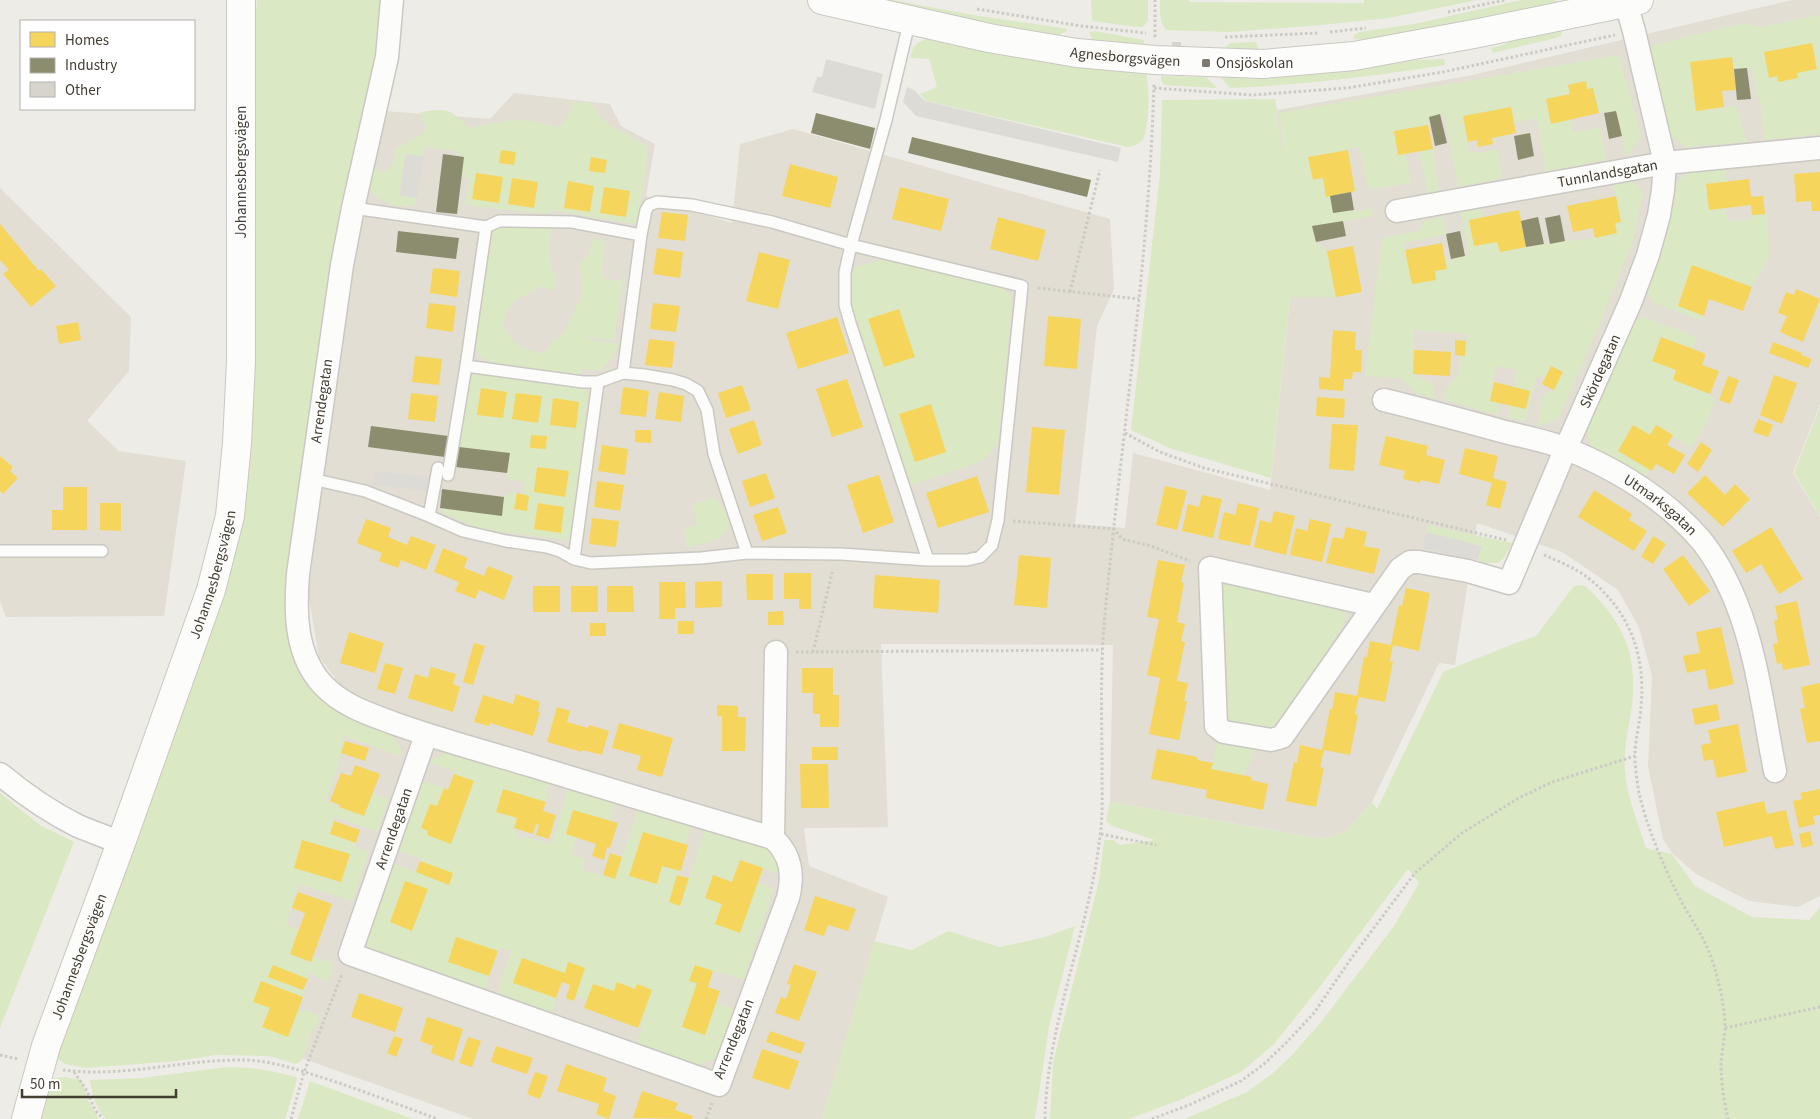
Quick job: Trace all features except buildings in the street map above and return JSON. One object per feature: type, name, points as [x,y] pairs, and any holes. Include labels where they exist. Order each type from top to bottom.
[{"type":"street","name":"Johannesbergsvägen","points":[[26,1119],[46,1046],[211,590],[230,516],[237,443],[241,361],[241,0]]},
{"type":"street","name":"Arrendegatan","points":[[392,0],[387,57],[342,265],[298,574],[295,607],[303,650],[311,669],[322,684],[339,700],[360,710],[426,735],[773,838],[780,844],[787,856],[791,869],[792,883],[719,1084],[350,954],[426,735]]},
{"type":"street","name":"Agnesborgsvägen","points":[[822,0],[1033,47],[1113,58],[1155,47],[1263,64],[1354,56],[1479,33],[1630,1]]},
{"type":"street","name":"Skördegatan","points":[[1374,605],[1400,568],[1410,562],[1468,571],[1509,583],[1631,302],[1648,255],[1659,215],[1664,190],[1665,163],[1634,31],[1630,1]]},
{"type":"street","name":"Tunnlandsgatan","points":[[1397,211],[1665,163],[1820,148]]},
{"type":"street","name":"Utmarksgatan","points":[[1384,400],[1566,448],[1610,470],[1656,499],[1682,520],[1701,540],[1714,559],[1736,603],[1754,665],[1775,770]]},
{"type":"street","points":[[1210,568],[1374,605],[1282,737],[1271,740],[1224,732],[1216,726],[1210,568]]},
{"type":"street","points":[[773,838],[776,652]]},
{"type":"street","points":[[0,774],[20,791],[46,808],[78,826],[121,843]]},
{"type":"lane","points":[[910,19],[886,120],[851,245],[845,272],[845,305],[928,560]]},
{"type":"lane","points":[[312,479],[365,491],[463,531],[506,541],[547,547],[560,551],[574,559],[591,563],[672,560],[747,554],[836,554],[928,560],[967,560],[980,556],[992,545],[998,520],[1022,286],[851,245],[772,222],[729,212],[692,205],[657,202],[646,210],[641,235],[623,374]]},
{"type":"lane","points":[[353,208],[486,227],[499,221],[572,222],[641,235]]},
{"type":"lane","points":[[448,475],[486,227]]},
{"type":"lane","points":[[466,366],[598,382],[623,374],[674,380],[698,391],[710,425],[714,454],[747,554]]},
{"type":"lane","points":[[574,559],[598,382]]},
{"type":"lane","points":[[429,516],[438,468]]},
{"type":"lane","points":[[0,551],[102,551]]},
{"type":"path","points":[[1046,1119],[1046,1093],[1056,1030],[1094,875],[1101,834],[1102,650],[1139,299],[1152,148],[1155,0]]},
{"type":"path","points":[[1440,14],[1505,0]]},
{"type":"path","points":[[973,8],[1081,26],[1155,47]]},
{"type":"path","points":[[1219,37],[1325,33],[1374,27]]},
{"type":"path","points":[[1155,47],[1164,34]]},
{"type":"path","points":[[1070,292],[1100,170]]},
{"type":"path","points":[[1022,286],[1139,299]]},
{"type":"path","points":[[1125,433],[1160,452],[1204,468],[1525,545],[1586,576],[1606,594],[1620,611],[1632,632],[1638,654],[1642,690],[1635,756],[1640,794],[1653,838],[1675,890],[1706,943],[1720,988],[1725,1028],[1722,1070],[1728,1119]]},
{"type":"path","points":[[998,520],[1114,529],[1122,539],[1150,546],[1210,568]]},
{"type":"path","points":[[814,652],[836,554]]},
{"type":"path","points":[[776,652],[1102,650]]},
{"type":"path","points":[[1152,1119],[1189,1106],[1241,1082],[1264,1064],[1314,1012],[1415,873],[1462,833],[1519,798],[1552,782],[1635,756]]},
{"type":"path","points":[[1101,834],[1156,845]]},
{"type":"path","points":[[291,1119],[304,1072],[350,954]]},
{"type":"path","points":[[1725,1028],[1820,1006]]},
{"type":"path","points":[[41,1065],[74,1071],[152,1069],[204,1062],[266,1061],[304,1072],[437,1119]]},
{"type":"path","points":[[74,1071],[87,1091],[94,1110],[103,1119]]},
{"type":"shaded area","points":[[1792,0],[1820,0],[1820,404],[1793,473],[1820,517],[1820,896],[1798,907],[1749,901],[1696,874],[1672,853],[1663,839],[1648,766],[1652,676],[1639,627],[1618,590],[1562,552],[1477,523],[1455,665],[1439,663],[1372,802],[1345,832],[1324,839],[1110,802],[1113,645],[881,644],[888,827],[804,828],[809,866],[888,897],[822,1119],[473,1119],[149,1004],[314,721],[335,678],[319,657],[308,594],[351,273],[385,111],[490,119],[514,93],[610,104],[621,126],[655,144],[646,196],[732,223],[740,144],[793,129],[1110,219],[1114,289],[1097,326],[1075,524],[1125,528],[1133,453],[1270,490],[1290,299],[1277,110],[1472,75]]},
{"type":"shaded area","points":[[826,59],[883,74],[875,109],[812,92],[817,77],[822,77]]},
{"type":"shaded area","points":[[907,87],[914,90],[925,101],[1121,148],[1118,162],[916,116],[903,102]]},
{"type":"shaded area","points":[[406,155],[423,157],[417,198],[400,196]]},
{"type":"shaded area","points":[[0,188],[131,317],[129,371],[87,421],[119,451],[186,461],[164,616],[6,617],[0,601]]},
{"type":"shaded area","points":[[375,471],[429,477],[428,491],[374,485]]},
{"type":"shaded area","points":[[1426,532],[1482,546],[1478,560],[1423,548]]},
{"type":"green space","points":[[257,0],[380,0],[381,17],[375,66],[341,204],[327,288],[294,533],[285,581],[285,621],[294,659],[303,675],[390,735],[399,746],[403,755],[397,755],[342,735],[343,741],[340,757],[325,801],[364,816],[373,793],[388,799],[378,832],[335,817],[330,834],[356,843],[355,847],[369,852],[352,901],[299,884],[286,925],[299,930],[290,954],[311,962],[313,956],[334,963],[327,982],[308,972],[298,1011],[306,1010],[319,1016],[318,1023],[311,1034],[301,1061],[296,1064],[268,1056],[216,1055],[177,1061],[86,1068],[65,1064],[54,1056],[229,559],[252,67]]},
{"type":"green space","points":[[873,0],[893,0],[973,15],[1068,29],[1052,38]]},
{"type":"green space","points":[[1091,0],[1148,0],[1148,21],[1143,27],[1136,27],[1092,21]]},
{"type":"green space","points":[[1160,0],[1189,0],[1189,2],[1364,3],[1364,0],[1477,0],[1389,18],[1230,32],[1166,30],[1161,20]]},
{"type":"green space","points":[[1521,0],[1556,0],[1557,4],[1383,41],[1353,39],[1354,35],[1359,32],[1414,24]]},
{"type":"green space","points":[[1820,15],[1820,134],[1764,140],[1760,99],[1756,97],[1752,68],[1734,69],[1732,57],[1690,62],[1696,111],[1736,106],[1747,142],[1686,147],[1671,135],[1649,46],[1744,23],[1760,27]]},
{"type":"green space","points":[[1561,27],[1563,30],[1560,37],[1493,53],[1491,48],[1503,45],[1524,35]]},
{"type":"green space","points":[[1095,31],[1144,40],[1144,47],[1094,42],[1090,32]]},
{"type":"green space","points":[[934,38],[1067,66],[1108,70],[1145,68],[1148,85],[1148,104],[1147,123],[1143,140],[1134,146],[1128,147],[926,101],[920,94],[937,87],[929,59],[911,58],[911,53],[918,43]]},
{"type":"green space","points":[[1255,42],[1258,49],[1245,53],[1219,51],[1231,43]]},
{"type":"green space","points":[[1619,55],[1641,137],[1629,153],[1626,154],[1616,111],[1599,113],[1593,88],[1587,89],[1585,81],[1568,85],[1570,94],[1546,99],[1551,123],[1570,119],[1573,132],[1599,128],[1607,159],[1546,172],[1536,118],[1514,123],[1468,142],[1469,153],[1498,150],[1502,178],[1458,187],[1444,114],[1429,117],[1428,125],[1394,132],[1398,155],[1405,154],[1411,183],[1370,189],[1366,180],[1359,147],[1309,158],[1313,180],[1323,178],[1326,196],[1330,196],[1334,213],[1354,210],[1356,212],[1371,208],[1373,216],[1312,227],[1316,242],[1327,251],[1336,297],[1290,297],[1271,478],[1169,448],[1131,430],[1160,174],[1162,100],[1275,99],[1280,148],[1282,151],[1280,113]]},
{"type":"green space","points":[[1444,59],[1445,65],[1338,80],[1257,87],[1230,88],[1216,72],[1256,77],[1274,77],[1336,72],[1400,61]]},
{"type":"green space","points":[[1161,76],[1206,77],[1217,88],[1164,85],[1161,81]]},
{"type":"green space","points":[[573,102],[591,103],[600,117],[609,125],[648,146],[638,221],[633,224],[551,210],[547,214],[465,205],[469,179],[461,177],[464,157],[454,151],[425,147],[423,156],[406,154],[399,193],[417,196],[416,204],[408,206],[394,205],[380,199],[366,183],[373,166],[381,173],[385,172],[393,161],[395,149],[423,134],[427,127],[420,116],[420,112],[448,111],[457,116],[469,128],[511,120],[533,121],[558,127],[566,120]]},
{"type":"green space","points":[[1433,149],[1439,192],[1428,193],[1419,152]]},
{"type":"green space","points":[[1725,169],[1727,182],[1706,184],[1709,210],[1725,208],[1728,221],[1749,220],[1752,215],[1768,214],[1769,257],[1752,287],[1692,266],[1678,306],[1704,316],[1701,320],[1652,302],[1646,288],[1672,188],[1687,172]]},
{"type":"green space","points":[[1633,181],[1643,192],[1633,240],[1595,335],[1559,417],[1541,426],[1538,425],[1542,399],[1554,390],[1563,372],[1552,366],[1546,377],[1536,377],[1526,421],[1508,417],[1510,405],[1526,409],[1530,391],[1513,387],[1517,370],[1496,366],[1490,400],[1500,403],[1498,415],[1444,400],[1446,388],[1458,376],[1459,355],[1465,355],[1467,334],[1414,330],[1413,374],[1432,384],[1435,398],[1417,394],[1401,378],[1365,376],[1382,238],[1419,231],[1423,221],[1443,217],[1446,234],[1404,243],[1412,284],[1436,280],[1435,271],[1447,269],[1446,261],[1469,256],[1461,211],[1481,208],[1483,217],[1469,220],[1474,246],[1497,242],[1500,252],[1595,238],[1617,233],[1615,223],[1621,222],[1613,184]]},
{"type":"green space","points":[[561,223],[553,229],[549,239],[551,267],[556,278],[555,291],[541,286],[516,300],[508,310],[504,327],[513,341],[521,347],[543,353],[551,342],[561,336],[568,325],[583,290],[579,264],[589,255],[591,243],[594,239],[600,239],[605,243],[602,259],[603,265],[601,267],[605,279],[621,280],[623,267],[623,278],[614,340],[588,337],[587,339],[619,344],[612,358],[601,370],[582,369],[580,375],[490,362],[484,359],[478,354],[476,347],[478,311],[492,227]]},
{"type":"green space","points":[[893,257],[1002,287],[1010,295],[1012,301],[998,444],[983,461],[912,485],[902,463],[850,306],[850,279],[855,267]]},
{"type":"green space","points":[[1644,317],[1697,337],[1693,349],[1661,337],[1652,361],[1676,370],[1673,380],[1710,394],[1715,401],[1706,423],[1691,448],[1656,425],[1650,435],[1633,425],[1618,451],[1649,469],[1644,478],[1591,447],[1585,426],[1634,320]]},
{"type":"green space","points":[[476,372],[584,387],[588,395],[570,538],[566,540],[479,528],[445,514],[440,508],[501,516],[504,497],[511,492],[524,494],[524,482],[508,479],[509,453],[459,447],[458,452],[456,452],[469,376]]},
{"type":"green space","points":[[1820,406],[1820,516],[1794,473]]},
{"type":"green space","points":[[715,498],[728,518],[726,532],[715,540],[687,547],[684,529],[697,525],[692,504]]},
{"type":"green space","points":[[1428,525],[1512,543],[1504,558],[1498,563],[1483,563],[1478,560],[1482,546],[1426,532]]},
{"type":"green space","points":[[1226,580],[1346,610],[1346,620],[1310,679],[1287,712],[1270,729],[1228,723],[1223,719],[1221,583]]},
{"type":"green space","points":[[1584,585],[1609,611],[1625,639],[1630,654],[1633,670],[1633,687],[1625,771],[1630,800],[1646,848],[1672,854],[1695,886],[1752,917],[1809,920],[1820,907],[1820,1119],[1185,1119],[1247,1092],[1273,1073],[1293,1054],[1321,1022],[1394,926],[1419,883],[1408,869],[1322,984],[1274,1044],[1241,1072],[1182,1099],[1129,1119],[1050,1119],[1053,1062],[1099,881],[1104,840],[1113,840],[1120,845],[1155,840],[1112,826],[1106,821],[1110,802],[1323,839],[1345,832],[1372,802],[1377,809],[1443,672],[1536,636],[1574,586]]},
{"type":"green space","points":[[1218,739],[1254,747],[1252,759],[1244,775],[1211,769]]},
{"type":"green space","points":[[449,750],[497,768],[549,783],[546,802],[503,790],[496,812],[517,818],[514,828],[520,839],[525,837],[551,844],[568,789],[616,802],[609,821],[573,810],[566,834],[577,837],[571,854],[585,859],[583,870],[615,879],[638,808],[691,824],[681,871],[677,875],[689,878],[705,830],[773,849],[780,874],[763,868],[758,883],[774,888],[744,979],[714,971],[708,987],[720,991],[716,1003],[736,1010],[715,1059],[698,1065],[636,1045],[643,1025],[640,1024],[638,1028],[584,1008],[587,1000],[576,996],[574,1001],[566,998],[570,985],[562,982],[551,1014],[496,995],[511,951],[500,947],[485,989],[371,953],[362,935],[390,862],[415,872],[422,859],[395,850],[420,780],[448,789],[454,774],[452,770],[428,762]]},
{"type":"green space","points":[[0,793],[40,825],[74,842],[0,1028]]},
{"type":"green space","points":[[1075,926],[1049,1027],[1035,1119],[822,1119],[874,941],[912,950],[948,931],[1000,947],[1045,937]]},
{"type":"green space","points":[[227,1067],[261,1069],[297,1078],[285,1119],[106,1119],[95,1101],[90,1080],[142,1078]]},
{"type":"green space","points":[[65,1077],[82,1080],[87,1098],[99,1119],[35,1119],[48,1079]]},
{"type":"green space","points":[[310,1081],[413,1119],[298,1119]]},
{"type":"place","name":"Onsjöskolan","points":[[1206,63]]}]
